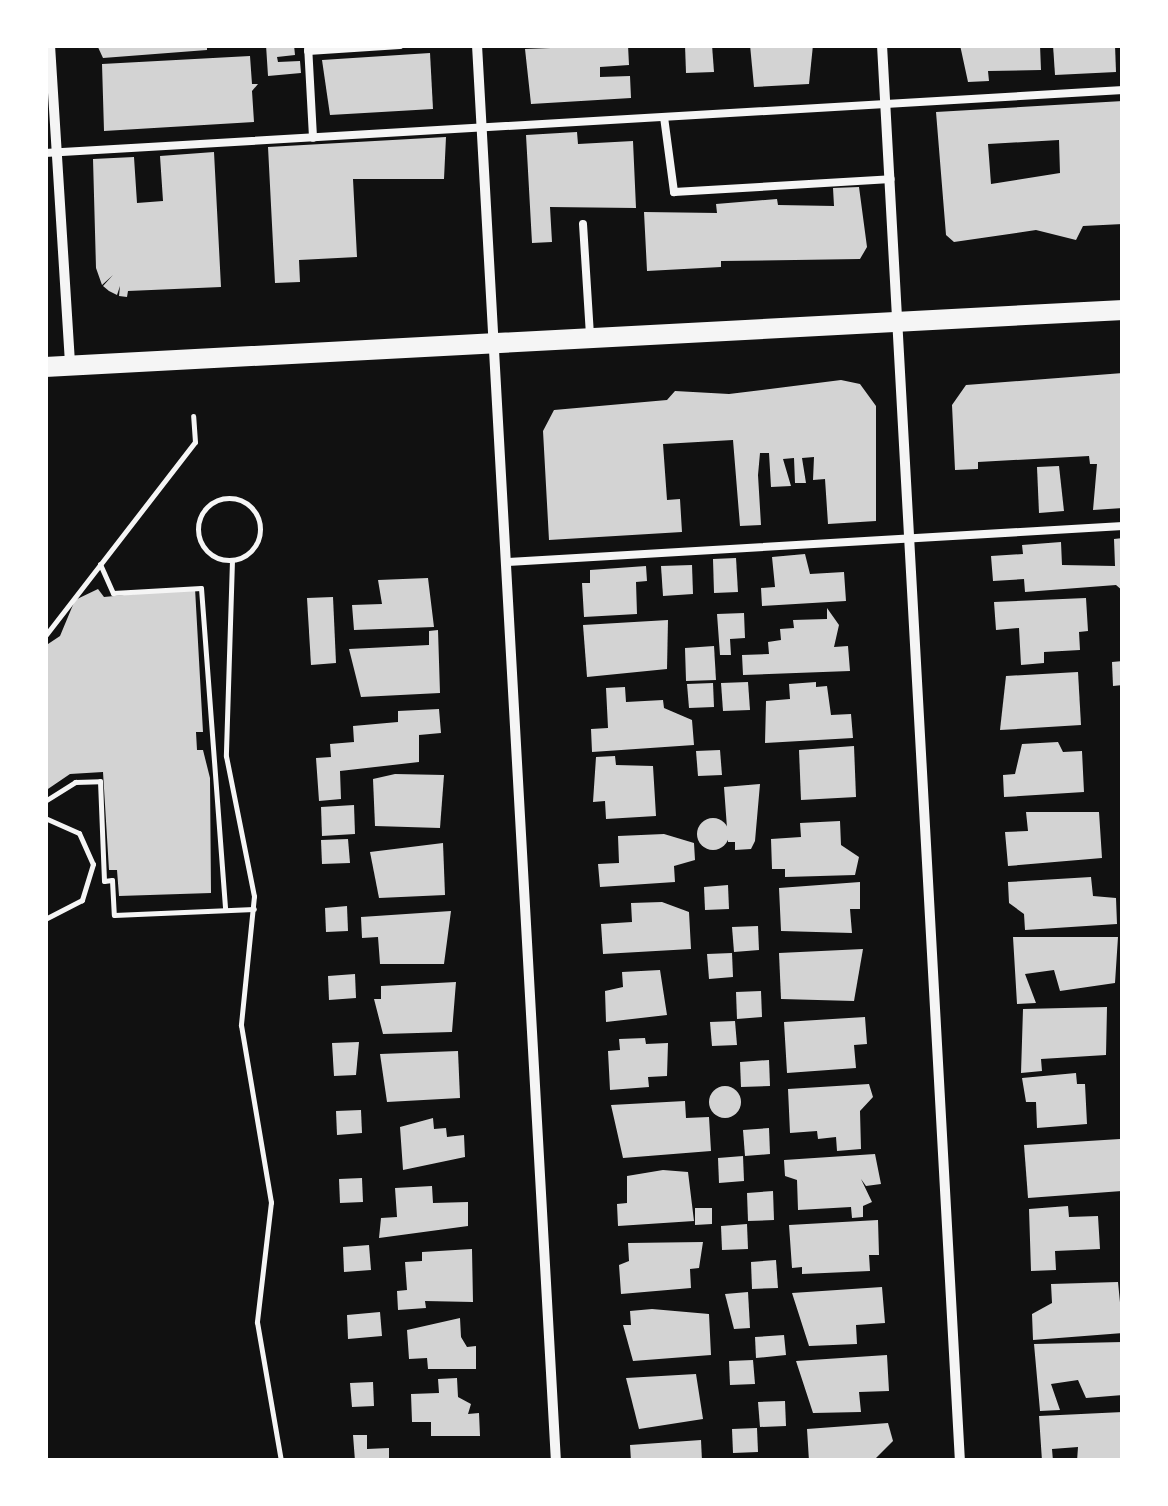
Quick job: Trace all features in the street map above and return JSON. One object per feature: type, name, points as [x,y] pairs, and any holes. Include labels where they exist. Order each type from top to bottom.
[{"type":"main road","points":[[45,367],[1123,310]]},
{"type":"street","points":[[50,45],[51,153],[70,366]]},
{"type":"street","points":[[477,45],[556,1461]]},
{"type":"street","points":[[882,45],[960,1461]]},
{"type":"lane","points":[[312,138],[308,48],[400,45]]},
{"type":"lane","points":[[51,153],[1123,90]]},
{"type":"lane","points":[[664,117],[674,192],[890,179]]},
{"type":"lane","points":[[584,224],[590,339]]},
{"type":"lane","points":[[506,562],[1123,526]]},
{"type":"path","points":[[45,636],[195,442],[194,416]]},
{"type":"path","points":[[226,498],[247,503],[260,521],[252,550],[232,560],[212,554],[199,537],[201,516],[226,498]]},
{"type":"path","points":[[232,560],[226,756],[254,909],[240,1025],[271,1202],[257,1322],[281,1461]]},
{"type":"path","points":[[100,564],[113,593],[201,588],[210,755],[226,756]]},
{"type":"path","points":[[217,756],[225,910]]},
{"type":"path","points":[[45,801],[75,782],[100,781],[104,881],[112,880],[114,915],[254,909]]},
{"type":"path","points":[[45,818],[79,834],[93,864],[82,900],[45,919]]},
{"type":"path","points":[[93,864],[103,864]]},
{"type":"building","points":[[97,45],[207,45],[207,50],[103,58]]},
{"type":"building","points":[[266,45],[294,45],[295,55],[277,57],[278,62],[300,61],[301,73],[268,76]]},
{"type":"building","points":[[628,45],[629,65],[600,67],[600,77],[630,76],[631,98],[531,104],[525,49]]},
{"type":"building","points":[[685,45],[712,45],[714,72],[686,73]]},
{"type":"building","points":[[750,45],[813,45],[809,84],[754,87]]},
{"type":"building","points":[[960,45],[1040,45],[1041,70],[988,71],[989,81],[968,82]]},
{"type":"building","points":[[1053,45],[1115,45],[1116,72],[1055,75]]},
{"type":"building","points":[[430,53],[433,109],[330,115],[322,60]]},
{"type":"building","points":[[250,56],[252,84],[258,84],[252,91],[254,122],[104,131],[102,64]]},
{"type":"building","points":[[1123,101],[1123,224],[1083,226],[1076,240],[1036,230],[954,242],[946,235],[936,112]],"holes":[[[1059,140],[1060,173],[991,184],[988,144]]]},
{"type":"building","points":[[577,132],[578,144],[633,141],[636,208],[550,207],[552,242],[532,243],[526,135]]},
{"type":"building","points":[[446,137],[444,179],[353,179],[357,257],[299,260],[300,282],[275,283],[268,147]]},
{"type":"building","points":[[214,152],[221,287],[128,291],[127,297],[119,296],[120,286],[117,295],[109,291],[103,286],[113,275],[102,285],[96,268],[93,159],[134,157],[137,203],[163,201],[160,156]]},
{"type":"building","points":[[859,187],[867,247],[860,259],[721,261],[721,267],[647,271],[644,212],[717,213],[716,204],[777,199],[778,205],[834,206],[833,188]]},
{"type":"building","points":[[1123,373],[1123,508],[1093,510],[1097,464],[1090,464],[1089,456],[978,462],[978,469],[955,470],[952,405],[966,385]]},
{"type":"building","points":[[841,380],[860,384],[876,406],[876,521],[828,524],[825,479],[813,480],[814,457],[802,458],[806,483],[795,483],[794,458],[783,459],[791,486],[771,487],[769,453],[760,453],[761,525],[740,526],[733,440],[663,444],[667,500],[680,499],[682,532],[549,540],[543,431],[554,410],[667,400],[675,391],[729,394]]},
{"type":"building","points":[[1059,466],[1064,511],[1039,513],[1037,467]]},
{"type":"building","points":[[1123,538],[1123,591],[1116,585],[1025,592],[1024,579],[993,581],[991,556],[1023,554],[1022,545],[1061,542],[1062,565],[1115,566],[1114,539]]},
{"type":"building","points":[[805,554],[810,574],[844,572],[846,601],[762,606],[761,588],[775,587],[772,557]]},
{"type":"building","points":[[736,558],[738,592],[714,593],[713,559]]},
{"type":"building","points":[[692,565],[693,594],[663,596],[661,566]]},
{"type":"building","points":[[646,566],[647,581],[636,582],[637,614],[584,617],[582,583],[590,583],[590,570]]},
{"type":"building","points":[[428,578],[434,627],[354,630],[352,605],[382,604],[378,580]]},
{"type":"building","points":[[195,588],[203,732],[196,732],[197,750],[203,750],[210,778],[211,893],[119,896],[117,870],[109,870],[103,772],[70,774],[45,791],[45,646],[60,636],[75,600],[98,589],[104,597]]},
{"type":"building","points":[[333,597],[336,663],[311,665],[307,598]]},
{"type":"building","points":[[1086,598],[1088,631],[1079,632],[1080,650],[1044,652],[1044,663],[1021,665],[1019,628],[996,630],[994,602]]},
{"type":"building","points":[[827,608],[839,625],[834,647],[848,646],[850,671],[743,675],[742,655],[769,654],[768,642],[781,640],[780,629],[794,628],[793,620],[827,619]]},
{"type":"building","points":[[744,613],[745,638],[730,639],[731,655],[720,655],[717,614]]},
{"type":"building","points":[[668,620],[667,669],[587,677],[583,625]]},
{"type":"building","points":[[438,630],[440,693],[361,697],[349,649],[429,645],[429,631]]},
{"type":"building","points":[[714,646],[716,680],[686,681],[685,648]]},
{"type":"building","points":[[1123,661],[1123,685],[1113,686],[1112,662]]},
{"type":"building","points":[[1078,672],[1081,725],[1000,730],[1006,676]]},
{"type":"building","points":[[748,682],[750,710],[723,711],[721,683]]},
{"type":"building","points":[[816,682],[816,687],[827,686],[831,715],[851,714],[853,738],[765,743],[766,701],[790,699],[789,684]]},
{"type":"building","points":[[713,683],[714,707],[689,708],[687,684]]},
{"type":"building","points":[[625,687],[626,702],[663,700],[664,708],[692,720],[694,745],[592,752],[591,729],[608,728],[606,688]]},
{"type":"building","points":[[439,709],[441,733],[419,735],[419,762],[340,771],[341,799],[319,801],[316,758],[331,757],[330,744],[354,742],[353,726],[398,722],[398,711]]},
{"type":"building","points":[[1058,742],[1063,752],[1082,751],[1084,792],[1004,797],[1003,775],[1015,774],[1022,744]]},
{"type":"building","points":[[854,746],[856,797],[801,800],[799,750]]},
{"type":"building","points":[[720,750],[722,775],[698,776],[696,751]]},
{"type":"building","points":[[615,756],[616,765],[653,766],[656,816],[606,819],[605,801],[593,802],[596,757]]},
{"type":"building","points":[[395,774],[444,775],[440,828],[375,826],[373,779]]},
{"type":"building","points":[[760,784],[755,841],[751,849],[735,850],[735,842],[728,842],[724,787]]},
{"type":"building","points":[[354,805],[355,834],[322,836],[321,807]]},
{"type":"building","points":[[1026,812],[1099,812],[1102,858],[1008,866],[1005,832],[1028,831]]},
{"type":"building","points":[[713,818],[724,823],[729,834],[724,845],[713,850],[702,845],[697,834],[702,823]]},
{"type":"building","points":[[840,821],[841,845],[859,857],[855,875],[785,877],[785,869],[772,869],[771,839],[801,837],[800,823]]},
{"type":"building","points":[[664,834],[694,843],[695,860],[674,866],[675,882],[600,887],[598,864],[619,863],[618,836]]},
{"type":"building","points":[[348,839],[350,863],[322,864],[321,840]]},
{"type":"building","points":[[443,843],[445,895],[379,898],[370,852]]},
{"type":"building","points":[[1091,877],[1093,896],[1116,898],[1117,924],[1025,930],[1024,914],[1009,903],[1008,882]]},
{"type":"building","points":[[860,882],[860,909],[850,909],[852,933],[781,931],[779,888]]},
{"type":"building","points":[[728,885],[729,909],[705,910],[704,887]]},
{"type":"building","points":[[662,902],[689,912],[691,949],[603,954],[601,924],[632,922],[631,903]]},
{"type":"building","points":[[347,906],[348,931],[326,932],[325,908]]},
{"type":"building","points":[[451,911],[444,964],[380,964],[378,937],[362,938],[361,917]]},
{"type":"building","points":[[758,926],[759,950],[734,952],[732,927]]},
{"type":"building","points":[[1013,937],[1118,937],[1115,983],[1060,991],[1054,970],[1025,974],[1036,1003],[1017,1004]]},
{"type":"building","points":[[863,949],[854,1001],[781,999],[779,953]]},
{"type":"building","points":[[732,953],[733,977],[709,979],[707,954]]},
{"type":"building","points":[[660,970],[667,1015],[606,1022],[605,991],[623,987],[622,972]]},
{"type":"building","points":[[355,974],[356,998],[329,1000],[328,976]]},
{"type":"building","points":[[456,982],[452,1032],[383,1034],[374,999],[381,999],[381,986]]},
{"type":"building","points":[[761,991],[762,1017],[737,1019],[736,992]]},
{"type":"building","points":[[1107,1007],[1106,1055],[1041,1059],[1042,1071],[1021,1073],[1023,1009]]},
{"type":"building","points":[[865,1017],[867,1044],[854,1045],[856,1068],[787,1073],[784,1022]]},
{"type":"building","points":[[735,1021],[737,1045],[712,1046],[710,1022]]},
{"type":"building","points":[[645,1038],[646,1044],[668,1043],[667,1076],[648,1077],[649,1087],[610,1090],[608,1051],[620,1050],[619,1039]]},
{"type":"building","points":[[359,1042],[356,1075],[334,1076],[332,1043]]},
{"type":"building","points":[[458,1051],[460,1098],[387,1102],[380,1054]]},
{"type":"building","points":[[769,1060],[770,1086],[741,1087],[740,1062]]},
{"type":"building","points":[[1076,1073],[1077,1084],[1085,1084],[1087,1124],[1037,1128],[1036,1102],[1026,1102],[1022,1078]]},
{"type":"building","points":[[869,1084],[873,1097],[860,1111],[861,1149],[837,1151],[836,1137],[818,1139],[817,1131],[790,1133],[788,1089]]},
{"type":"building","points":[[725,1086],[736,1091],[741,1102],[736,1113],[725,1118],[714,1113],[709,1102],[714,1091]]},
{"type":"building","points":[[685,1101],[686,1118],[709,1117],[711,1151],[623,1158],[611,1105]]},
{"type":"building","points":[[361,1110],[362,1133],[337,1135],[336,1111]]},
{"type":"building","points":[[433,1118],[434,1129],[446,1128],[447,1137],[464,1135],[465,1157],[403,1170],[400,1127]]},
{"type":"building","points":[[769,1128],[770,1154],[745,1156],[743,1130]]},
{"type":"building","points":[[1120,1139],[1122,1191],[1028,1198],[1024,1145]]},
{"type":"building","points":[[875,1154],[881,1184],[866,1186],[861,1179],[872,1202],[863,1206],[863,1217],[852,1218],[851,1207],[798,1210],[797,1180],[785,1176],[784,1160]]},
{"type":"building","points":[[743,1156],[744,1181],[719,1183],[718,1158]]},
{"type":"building","points":[[663,1170],[688,1172],[694,1221],[618,1226],[617,1204],[627,1203],[627,1176]]},
{"type":"building","points":[[362,1178],[363,1202],[340,1203],[339,1179]]},
{"type":"building","points":[[432,1186],[433,1203],[468,1202],[468,1226],[379,1238],[381,1218],[397,1217],[395,1188]]},
{"type":"building","points":[[773,1191],[774,1220],[748,1221],[747,1193]]},
{"type":"building","points":[[1068,1206],[1069,1217],[1098,1216],[1100,1249],[1055,1251],[1056,1270],[1031,1271],[1029,1209]]},
{"type":"building","points":[[695,1208],[712,1208],[712,1224],[695,1225]]},
{"type":"building","points":[[878,1220],[879,1255],[869,1255],[870,1271],[802,1274],[802,1267],[792,1268],[789,1225]]},
{"type":"building","points":[[747,1224],[748,1249],[722,1250],[721,1226]]},
{"type":"building","points":[[703,1242],[699,1268],[690,1269],[691,1288],[621,1294],[619,1265],[629,1261],[628,1243]]},
{"type":"building","points":[[369,1245],[371,1270],[344,1272],[343,1247]]},
{"type":"building","points":[[472,1249],[473,1302],[425,1301],[426,1308],[398,1310],[397,1291],[407,1290],[405,1262],[422,1261],[422,1252]]},
{"type":"building","points":[[776,1260],[778,1288],[752,1289],[751,1262]]},
{"type":"building","points":[[1118,1282],[1123,1333],[1033,1340],[1032,1314],[1052,1303],[1051,1284]]},
{"type":"building","points":[[882,1287],[885,1323],[856,1325],[857,1344],[809,1346],[792,1293]]},
{"type":"building","points":[[748,1292],[750,1328],[734,1329],[725,1294]]},
{"type":"building","points":[[630,1311],[709,1314],[711,1355],[633,1361],[623,1325],[631,1325]]},
{"type":"building","points":[[380,1312],[382,1336],[348,1339],[347,1315]]},
{"type":"building","points":[[460,1318],[461,1337],[467,1347],[476,1346],[476,1369],[428,1369],[427,1358],[409,1359],[407,1330]]},
{"type":"building","points":[[784,1335],[786,1355],[756,1358],[755,1337]]},
{"type":"building","points":[[1123,1342],[1123,1395],[1086,1398],[1078,1380],[1051,1384],[1060,1410],[1040,1411],[1034,1344]]},
{"type":"building","points":[[887,1355],[889,1391],[859,1392],[861,1412],[813,1413],[796,1361]]},
{"type":"building","points":[[753,1360],[755,1384],[730,1385],[729,1361]]},
{"type":"building","points":[[696,1374],[703,1419],[639,1429],[626,1378]]},
{"type":"building","points":[[457,1378],[458,1397],[471,1404],[468,1414],[479,1413],[480,1436],[431,1436],[431,1422],[412,1422],[411,1394],[439,1393],[438,1379]]},
{"type":"building","points":[[373,1382],[374,1406],[352,1407],[350,1383]]},
{"type":"building","points":[[785,1401],[786,1426],[760,1427],[758,1402]]},
{"type":"building","points":[[1123,1412],[1123,1461],[1077,1461],[1078,1447],[1052,1449],[1053,1461],[1042,1461],[1039,1416]]},
{"type":"building","points":[[888,1423],[893,1441],[873,1461],[809,1461],[807,1429]]},
{"type":"building","points":[[757,1428],[758,1452],[733,1453],[732,1429]]},
{"type":"building","points":[[353,1435],[367,1435],[367,1449],[389,1448],[389,1461],[355,1461]]},
{"type":"building","points":[[701,1440],[702,1461],[631,1461],[630,1445]]}]
